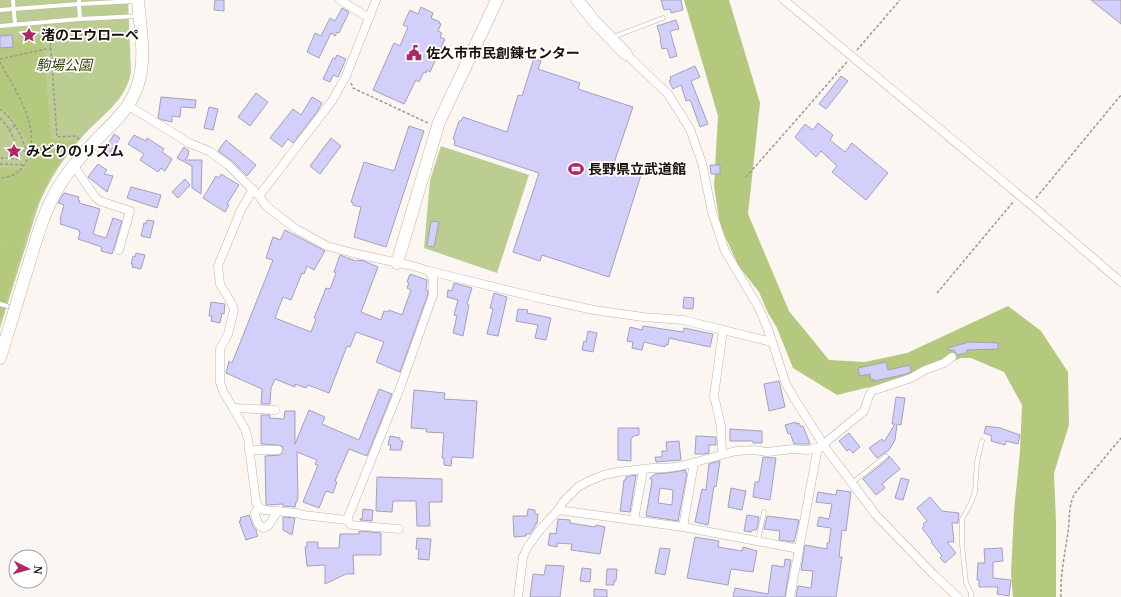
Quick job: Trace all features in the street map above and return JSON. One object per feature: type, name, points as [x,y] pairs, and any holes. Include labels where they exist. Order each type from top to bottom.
[{"type":"street","points":[[340,0],[368,18]]},
{"type":"street","points":[[376,0],[346,76],[332,101],[242,210],[218,266],[220,284],[234,310],[228,334],[220,348],[220,382],[223,391],[248,439],[256,502],[259,508],[264,510],[347,520],[351,524],[399,529]]},
{"type":"street","points":[[397,263],[439,122],[497,0]]},
{"type":"street","points":[[577,0],[595,22],[668,94],[690,129],[702,163],[712,212],[725,251],[758,308],[769,332],[786,384],[821,445],[876,515],[934,575],[958,597]]},
{"type":"street","points":[[784,0],[1030,204],[1121,282]]},
{"type":"street","points":[[0,358],[42,222],[58,187],[89,148],[129,106],[136,91],[141,70],[142,56],[138,1]]},
{"type":"street","points":[[129,106],[189,143],[209,151],[228,165],[256,193],[266,206],[282,220],[327,246],[594,310],[643,317],[683,320],[772,342]]},
{"type":"street","points":[[74,166],[100,202],[130,211],[119,250]]},
{"type":"street","points":[[347,520],[400,388],[433,295],[433,280],[429,271]]},
{"type":"street","points":[[722,454],[721,426],[714,396],[723,330]]},
{"type":"street","points":[[518,597],[525,552],[539,531],[572,492],[589,481],[604,475],[618,472],[652,468],[673,468],[736,451],[754,450],[767,452],[793,449],[808,450],[821,445],[864,411],[872,391],[911,378],[924,370],[944,363],[952,357]]},
{"type":"street","points":[[233,408],[275,410]]},
{"type":"street","points":[[790,597],[817,452],[821,445]]},
{"type":"street","points":[[249,450],[278,450]]},
{"type":"street","points":[[683,527],[694,463]]},
{"type":"street","points":[[634,520],[644,470]]},
{"type":"street","points":[[259,508],[254,513],[257,522],[263,528],[268,526],[278,511]]},
{"type":"street","points":[[558,510],[683,527],[799,549]]},
{"type":"lane","points":[[13,0],[15,24]]},
{"type":"lane","points":[[0,10],[79,2],[138,1]]},
{"type":"lane","points":[[79,2],[80,19]]},
{"type":"lane","points":[[0,26],[80,19],[139,16]]},
{"type":"lane","points":[[611,38],[663,18]]},
{"type":"lane","points":[[0,304],[7,306]]},
{"type":"lane","points":[[971,597],[971,593],[966,583],[962,544],[962,519],[975,492],[977,462],[982,441]]},
{"type":"lane","points":[[852,483],[886,456]]},
{"type":"lane","points":[[758,541],[764,512]]},
{"type":"path","points":[[746,177],[900,0]]},
{"type":"path","points":[[44,22],[50,37],[57,137],[76,136],[89,148]]},
{"type":"path","points":[[0,178],[8,177],[17,173],[24,165],[31,148],[32,139],[29,118],[0,60],[50,48]]},
{"type":"path","points":[[351,80],[353,88],[428,123]]},
{"type":"path","points":[[1030,204],[1121,95]]},
{"type":"path","points":[[0,109],[16,125],[28,157]]},
{"type":"path","points":[[0,118],[9,130],[18,151],[18,159],[0,158]]},
{"type":"path","points":[[9,130],[16,125]]},
{"type":"path","points":[[18,151],[26,151]]},
{"type":"path","points":[[0,164],[24,165]]},
{"type":"path","points":[[937,293],[1019,195]]},
{"type":"path","points":[[1061,597],[1062,566],[1069,531],[1072,499],[1075,493],[1121,438]]},
{"type":"green space","name":"駒場公園","points":[[0,0],[128,0],[131,72],[124,92],[111,108],[75,145],[63,161],[48,186],[39,204],[0,328]]},
{"type":"green space","points":[[684,0],[729,0],[760,103],[748,214],[789,311],[829,360],[865,362],[907,353],[1008,306],[1041,331],[1068,372],[1069,425],[1054,473],[1056,522],[1056,597],[1013,597],[1011,573],[1022,405],[1004,372],[971,358],[961,358],[926,373],[837,395],[793,368],[777,328],[768,313],[759,292],[738,265],[720,225],[714,186],[718,116]]},
{"type":"green space","points":[[43,37],[51,140],[75,141],[52,172],[36,205],[0,321],[0,168],[24,170],[32,155],[23,134],[16,123],[0,106],[0,43]]},
{"type":"green space","points":[[441,146],[529,175],[497,273],[424,248],[430,180]]},
{"type":"building","points":[[215,0],[224,0],[224,11],[214,10]]},
{"type":"building","points":[[661,0],[681,0],[683,10],[671,13],[670,9],[664,10]]},
{"type":"building","points":[[1091,0],[1121,0],[1121,24]]},
{"type":"building","name":"佐久市市民創錬センター","points":[[421,7],[433,13],[431,18],[440,22],[439,23],[441,24],[438,31],[442,33],[440,37],[445,39],[430,72],[427,70],[426,73],[424,72],[419,82],[416,80],[404,104],[373,90],[394,43],[400,46],[408,27],[403,25],[410,10],[418,14]]},
{"type":"building","points":[[342,8],[349,12],[339,33],[337,32],[335,36],[331,33],[319,58],[307,52],[315,33],[321,36],[330,18],[335,21]]},
{"type":"building","points":[[676,20],[679,29],[670,31],[677,56],[670,58],[667,48],[662,49],[657,26]]},
{"type":"building","points":[[12,35],[13,47],[0,48],[0,36]]},
{"type":"building","points":[[337,55],[346,59],[338,77],[333,75],[330,82],[323,79],[333,58],[335,59]]},
{"type":"building","name":"長野県立武道館","points":[[534,58],[541,61],[538,69],[580,83],[578,89],[633,107],[613,166],[641,175],[609,277],[542,255],[540,261],[513,252],[539,173],[454,145],[455,140],[453,139],[459,121],[461,121],[463,117],[507,132],[518,95],[522,96]]},
{"type":"building","points":[[695,66],[700,77],[691,81],[708,124],[700,127],[691,102],[689,100],[686,101],[681,85],[673,89],[669,81],[671,80],[670,77]]},
{"type":"building","points":[[841,76],[848,81],[826,109],[819,104]]},
{"type":"building","points":[[256,93],[268,102],[250,126],[238,117]]},
{"type":"building","points":[[161,97],[196,100],[195,108],[181,107],[180,117],[172,116],[172,122],[163,120],[158,118]]},
{"type":"building","points":[[312,97],[322,103],[317,112],[293,143],[288,139],[282,147],[270,138],[293,109],[301,115]]},
{"type":"building","points":[[209,107],[218,109],[213,130],[204,128]]},
{"type":"building","points":[[818,123],[833,135],[830,140],[845,152],[852,143],[888,173],[866,200],[832,172],[837,166],[821,151],[816,157],[795,137],[805,124],[813,130]]},
{"type":"building","points":[[409,126],[424,131],[386,247],[354,237],[361,207],[353,205],[351,202],[364,162],[394,171]]},
{"type":"building","points":[[114,134],[120,138],[108,156],[103,154]]},
{"type":"building","points":[[134,135],[146,141],[147,138],[164,149],[162,152],[172,159],[165,171],[161,168],[158,172],[140,160],[144,154],[128,144]]},
{"type":"building","points":[[331,138],[341,146],[320,174],[310,166]]},
{"type":"building","points":[[226,140],[256,165],[247,176],[232,161],[218,151]]},
{"type":"building","points":[[184,147],[189,151],[185,160],[202,160],[201,194],[192,188],[192,166],[177,158]]},
{"type":"building","points":[[98,164],[107,170],[104,174],[113,176],[107,192],[88,177]]},
{"type":"building","points":[[710,165],[720,165],[720,174],[711,174]]},
{"type":"building","points":[[221,174],[239,185],[227,204],[229,205],[225,212],[203,198],[216,176],[219,178]]},
{"type":"building","points":[[185,179],[190,185],[178,198],[172,192]]},
{"type":"building","points":[[131,187],[161,195],[157,208],[127,198]]},
{"type":"building","points":[[64,193],[79,197],[79,203],[100,209],[93,234],[106,238],[113,218],[122,221],[112,254],[101,251],[102,247],[78,239],[80,232],[79,230],[60,224],[64,205],[58,203]]},
{"type":"building","points":[[147,220],[154,221],[150,238],[141,236],[144,223],[146,224]]},
{"type":"building","points":[[431,221],[439,222],[434,247],[427,246]]},
{"type":"building","points":[[285,230],[325,251],[314,270],[307,266],[304,274],[302,273],[291,300],[283,297],[275,318],[311,332],[316,319],[314,318],[326,288],[330,289],[336,273],[334,272],[340,255],[356,261],[364,261],[378,267],[361,312],[381,320],[384,311],[388,312],[389,310],[402,315],[411,290],[407,288],[409,283],[407,282],[410,274],[427,280],[426,290],[428,291],[428,294],[400,372],[376,362],[384,342],[356,332],[350,347],[347,346],[329,393],[308,385],[306,388],[295,384],[295,387],[275,379],[271,388],[270,404],[261,404],[262,389],[226,373],[229,361],[232,363],[273,260],[266,258],[273,237],[280,240]]},
{"type":"building","points":[[136,253],[145,255],[141,269],[132,267],[133,264],[131,264],[133,256],[135,257]]},
{"type":"building","points":[[454,283],[472,288],[467,304],[469,305],[463,336],[453,333],[457,316],[454,315],[458,300],[447,297],[448,290],[452,291]]},
{"type":"building","points":[[494,293],[507,297],[498,336],[487,334],[493,309],[490,308]]},
{"type":"building","points":[[684,297],[694,298],[693,309],[683,308]]},
{"type":"building","points":[[211,302],[225,304],[224,314],[222,313],[220,323],[211,321],[212,316],[209,316]]},
{"type":"building","points":[[518,309],[528,310],[527,313],[551,318],[546,340],[535,338],[538,325],[516,321]]},
{"type":"building","points":[[643,326],[683,332],[684,328],[713,334],[710,347],[669,338],[668,345],[665,345],[665,347],[644,342],[642,350],[632,348],[633,342],[627,341],[630,327],[642,330]]},
{"type":"building","points":[[588,331],[597,333],[593,352],[582,350],[584,341],[586,342]]},
{"type":"building","points":[[969,342],[998,343],[998,349],[967,350],[966,353],[957,355],[954,350],[949,350],[948,348]]},
{"type":"building","points":[[886,362],[888,370],[910,365],[911,372],[874,381],[874,379],[871,380],[870,374],[860,376],[858,368]]},
{"type":"building","points":[[779,381],[785,407],[769,411],[764,384]]},
{"type":"building","points":[[379,389],[392,394],[367,456],[349,449],[335,481],[337,482],[333,493],[326,491],[319,508],[303,502],[318,465],[315,464],[317,460],[297,452],[298,496],[295,507],[283,506],[283,504],[266,505],[265,456],[280,455],[283,447],[278,445],[261,444],[261,415],[270,415],[269,418],[284,419],[285,411],[295,411],[295,444],[309,410],[325,417],[322,424],[359,440]]},
{"type":"building","points":[[414,390],[445,393],[444,399],[477,401],[473,458],[452,457],[451,466],[444,465],[444,458],[442,458],[444,433],[426,432],[427,429],[411,428]]},
{"type":"building","points":[[896,397],[905,398],[901,425],[897,424],[895,440],[889,450],[877,458],[869,448],[882,439],[884,442],[895,424],[892,424]]},
{"type":"building","points":[[796,422],[796,424],[799,423],[801,427],[803,426],[810,444],[794,444],[785,425]]},
{"type":"building","points":[[986,426],[1000,428],[1020,435],[1018,444],[1006,441],[1005,445],[991,441],[992,436],[984,433]]},
{"type":"building","points":[[618,428],[639,428],[639,435],[631,438],[631,461],[618,460]]},
{"type":"building","points":[[730,429],[762,431],[762,443],[753,443],[753,441],[730,441]]},
{"type":"building","points":[[849,433],[860,447],[853,453],[849,449],[847,451],[839,441]]},
{"type":"building","points":[[390,436],[400,438],[400,441],[403,441],[401,450],[390,450],[391,445],[388,445]]},
{"type":"building","points":[[696,436],[716,437],[716,445],[709,445],[709,453],[695,454]]},
{"type":"building","points":[[679,441],[681,460],[656,462],[655,457],[662,457],[662,451],[667,451],[666,442]]},
{"type":"building","points":[[889,456],[900,469],[882,484],[885,488],[876,495],[863,479],[888,459]]},
{"type":"building","points":[[763,457],[776,458],[770,500],[753,497],[755,482],[759,482]]},
{"type":"building","points":[[720,461],[716,487],[714,486],[708,525],[695,522],[702,489],[706,490],[709,464]]},
{"type":"building","points":[[686,470],[685,473],[687,473],[678,521],[646,516],[652,481],[650,478],[655,474]],"holes":[[[660,488],[673,490],[672,505],[658,503]]]},
{"type":"building","points":[[636,475],[630,512],[620,511],[624,480],[626,480],[626,477]]},
{"type":"building","points":[[377,477],[442,479],[442,502],[429,502],[430,526],[417,526],[416,501],[393,501],[392,512],[376,511]]},
{"type":"building","points":[[901,478],[909,480],[903,500],[895,498]]},
{"type":"building","points":[[731,488],[746,491],[742,510],[728,507]]},
{"type":"building","points":[[837,490],[851,492],[846,531],[842,530],[839,557],[842,557],[836,597],[796,597],[798,586],[811,588],[813,571],[801,570],[805,545],[827,549],[827,543],[829,543],[831,528],[817,526],[819,517],[829,519],[832,504],[816,502],[818,492],[836,495]]},
{"type":"building","points":[[930,497],[942,511],[959,513],[958,523],[952,523],[954,542],[947,542],[956,553],[945,563],[940,558],[942,556],[922,528],[924,526],[923,524],[927,521],[917,508]]},
{"type":"building","points":[[363,509],[373,510],[372,521],[360,520],[362,519]]},
{"type":"building","points":[[528,509],[535,510],[535,514],[538,514],[537,524],[535,524],[535,527],[530,534],[526,534],[526,536],[514,537],[513,516],[527,516]]},
{"type":"building","points":[[249,515],[258,536],[246,540],[239,521],[241,521],[240,518]]},
{"type":"building","points":[[747,515],[759,517],[756,530],[752,530],[751,532],[744,531]]},
{"type":"building","points":[[767,516],[799,520],[794,542],[779,540],[780,531],[764,529]]},
{"type":"building","points":[[283,517],[295,518],[292,535],[283,530]]},
{"type":"building","points":[[558,519],[570,520],[570,523],[605,527],[600,554],[571,550],[572,544],[557,543],[557,547],[548,545],[550,533],[556,534]]},
{"type":"building","points":[[359,531],[381,533],[381,555],[353,555],[354,574],[346,574],[325,584],[325,565],[307,566],[305,547],[307,547],[307,542],[318,542],[318,548],[339,548],[340,534],[359,534]]},
{"type":"building","points":[[695,537],[719,541],[718,547],[742,551],[743,547],[757,551],[753,572],[731,569],[728,585],[687,578]]},
{"type":"building","points":[[417,538],[431,539],[429,560],[418,559],[419,549],[416,549]]},
{"type":"building","points":[[660,548],[670,549],[665,575],[655,573]]},
{"type":"building","points":[[1002,548],[1003,561],[993,562],[993,578],[1011,580],[1009,596],[997,594],[998,587],[979,587],[979,580],[977,580],[978,563],[985,563],[984,549]]},
{"type":"building","points":[[785,559],[791,560],[785,597],[733,597],[735,588],[768,594],[772,565],[784,567]]},
{"type":"building","points":[[546,565],[564,566],[560,597],[530,597],[533,574],[544,575]]},
{"type":"building","points":[[582,568],[591,569],[590,582],[580,581]]},
{"type":"building","points":[[607,569],[617,569],[616,581],[614,581],[614,585],[606,585]]},
{"type":"building","points":[[594,589],[607,590],[607,597],[594,597]]},
{"type":"place","name":"渚のエウローペ","points":[[29,35]]},
{"type":"place","name":"佐久市市民創錬センター","points":[[414,53]]},
{"type":"place","name":"みどりのリズム","points":[[14,151]]},
{"type":"place","name":"長野県立武道館","points":[[576,169]]}]
